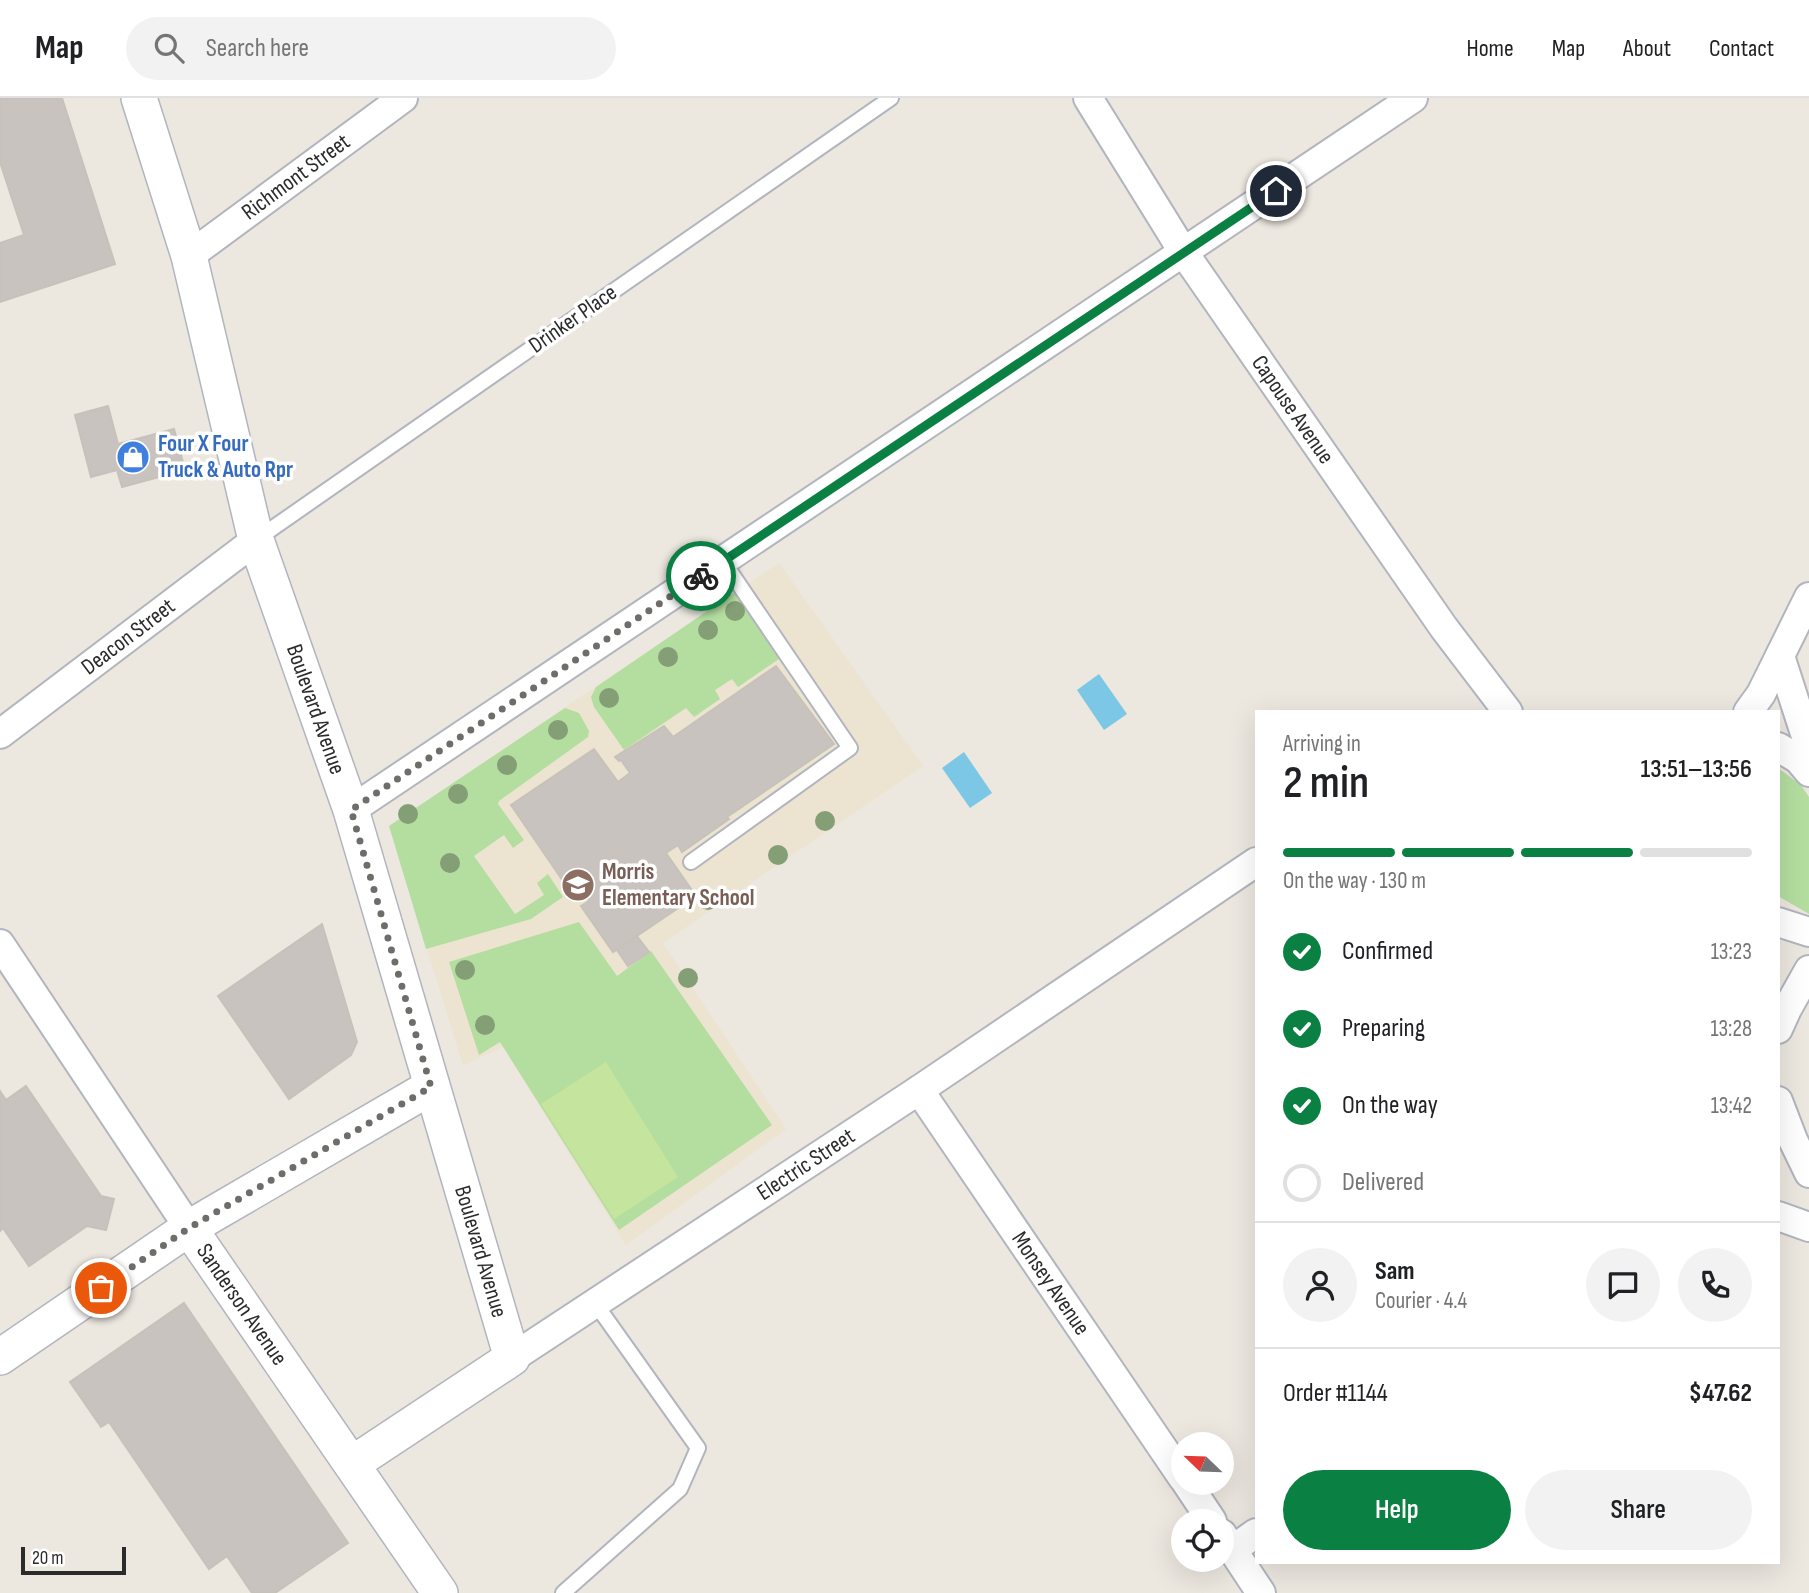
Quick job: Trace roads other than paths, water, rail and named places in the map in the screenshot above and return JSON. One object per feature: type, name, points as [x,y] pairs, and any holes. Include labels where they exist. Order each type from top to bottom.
[{"type":"street","name":"Boulevard Avenue","points":[[139,98],[188,256],[256,540],[351,810],[512,1358]]},
{"type":"street","name":"Richmont Street","points":[[188,256],[403,98]]},
{"type":"street","name":"Capouse Avenue","points":[[1088,98],[1184,253],[1444,628],[1506,710]]},
{"type":"street","points":[[351,810],[1413,98]]},
{"type":"street","name":"Deacon Street","points":[[0,734],[256,540]]},
{"type":"street","points":[[1749,710],[1761,694],[1809,597]]},
{"type":"street","points":[[1780,656],[1809,746]]},
{"type":"street","points":[[1780,748],[1798,759],[1809,772]]},
{"type":"street","name":"Electric Street","points":[[352,1464],[919,1090],[1255,863]]},
{"type":"street","points":[[1780,923],[1809,932]]},
{"type":"street","name":"Sanderson Avenue","points":[[0,944],[189,1228],[440,1593]]},
{"type":"street","points":[[1780,1025],[1809,970]]},
{"type":"street","points":[[0,1357],[189,1228],[431,1087]]},
{"type":"street","name":"Monsey Avenue","points":[[919,1090],[1171,1460]]},
{"type":"street","points":[[1780,1106],[1809,1173]]},
{"type":"street","points":[[1780,1217],[1809,1227]]},
{"type":"street","points":[[1234,1540],[1255,1533]]},
{"type":"street","points":[[1234,1552],[1261,1593]]},
{"type":"lane","name":"Drinker Place","points":[[256,540],[891,98]]},
{"type":"lane","points":[[691,862],[850,748],[723,561]]},
{"type":"lane","points":[[563,1593],[680,1489],[698,1448],[595,1303]]},
{"type":"water","points":[[1099,674],[1127,714],[1104,730],[1077,690]]},
{"type":"water","points":[[964,752],[992,793],[970,808],[942,768]]},
{"type":"place","name":"Four X Four Truck & Auto Rpr","points":[[133,457]]},
{"type":"place","name":"Morris Elementary School","points":[[578,885]]}]
